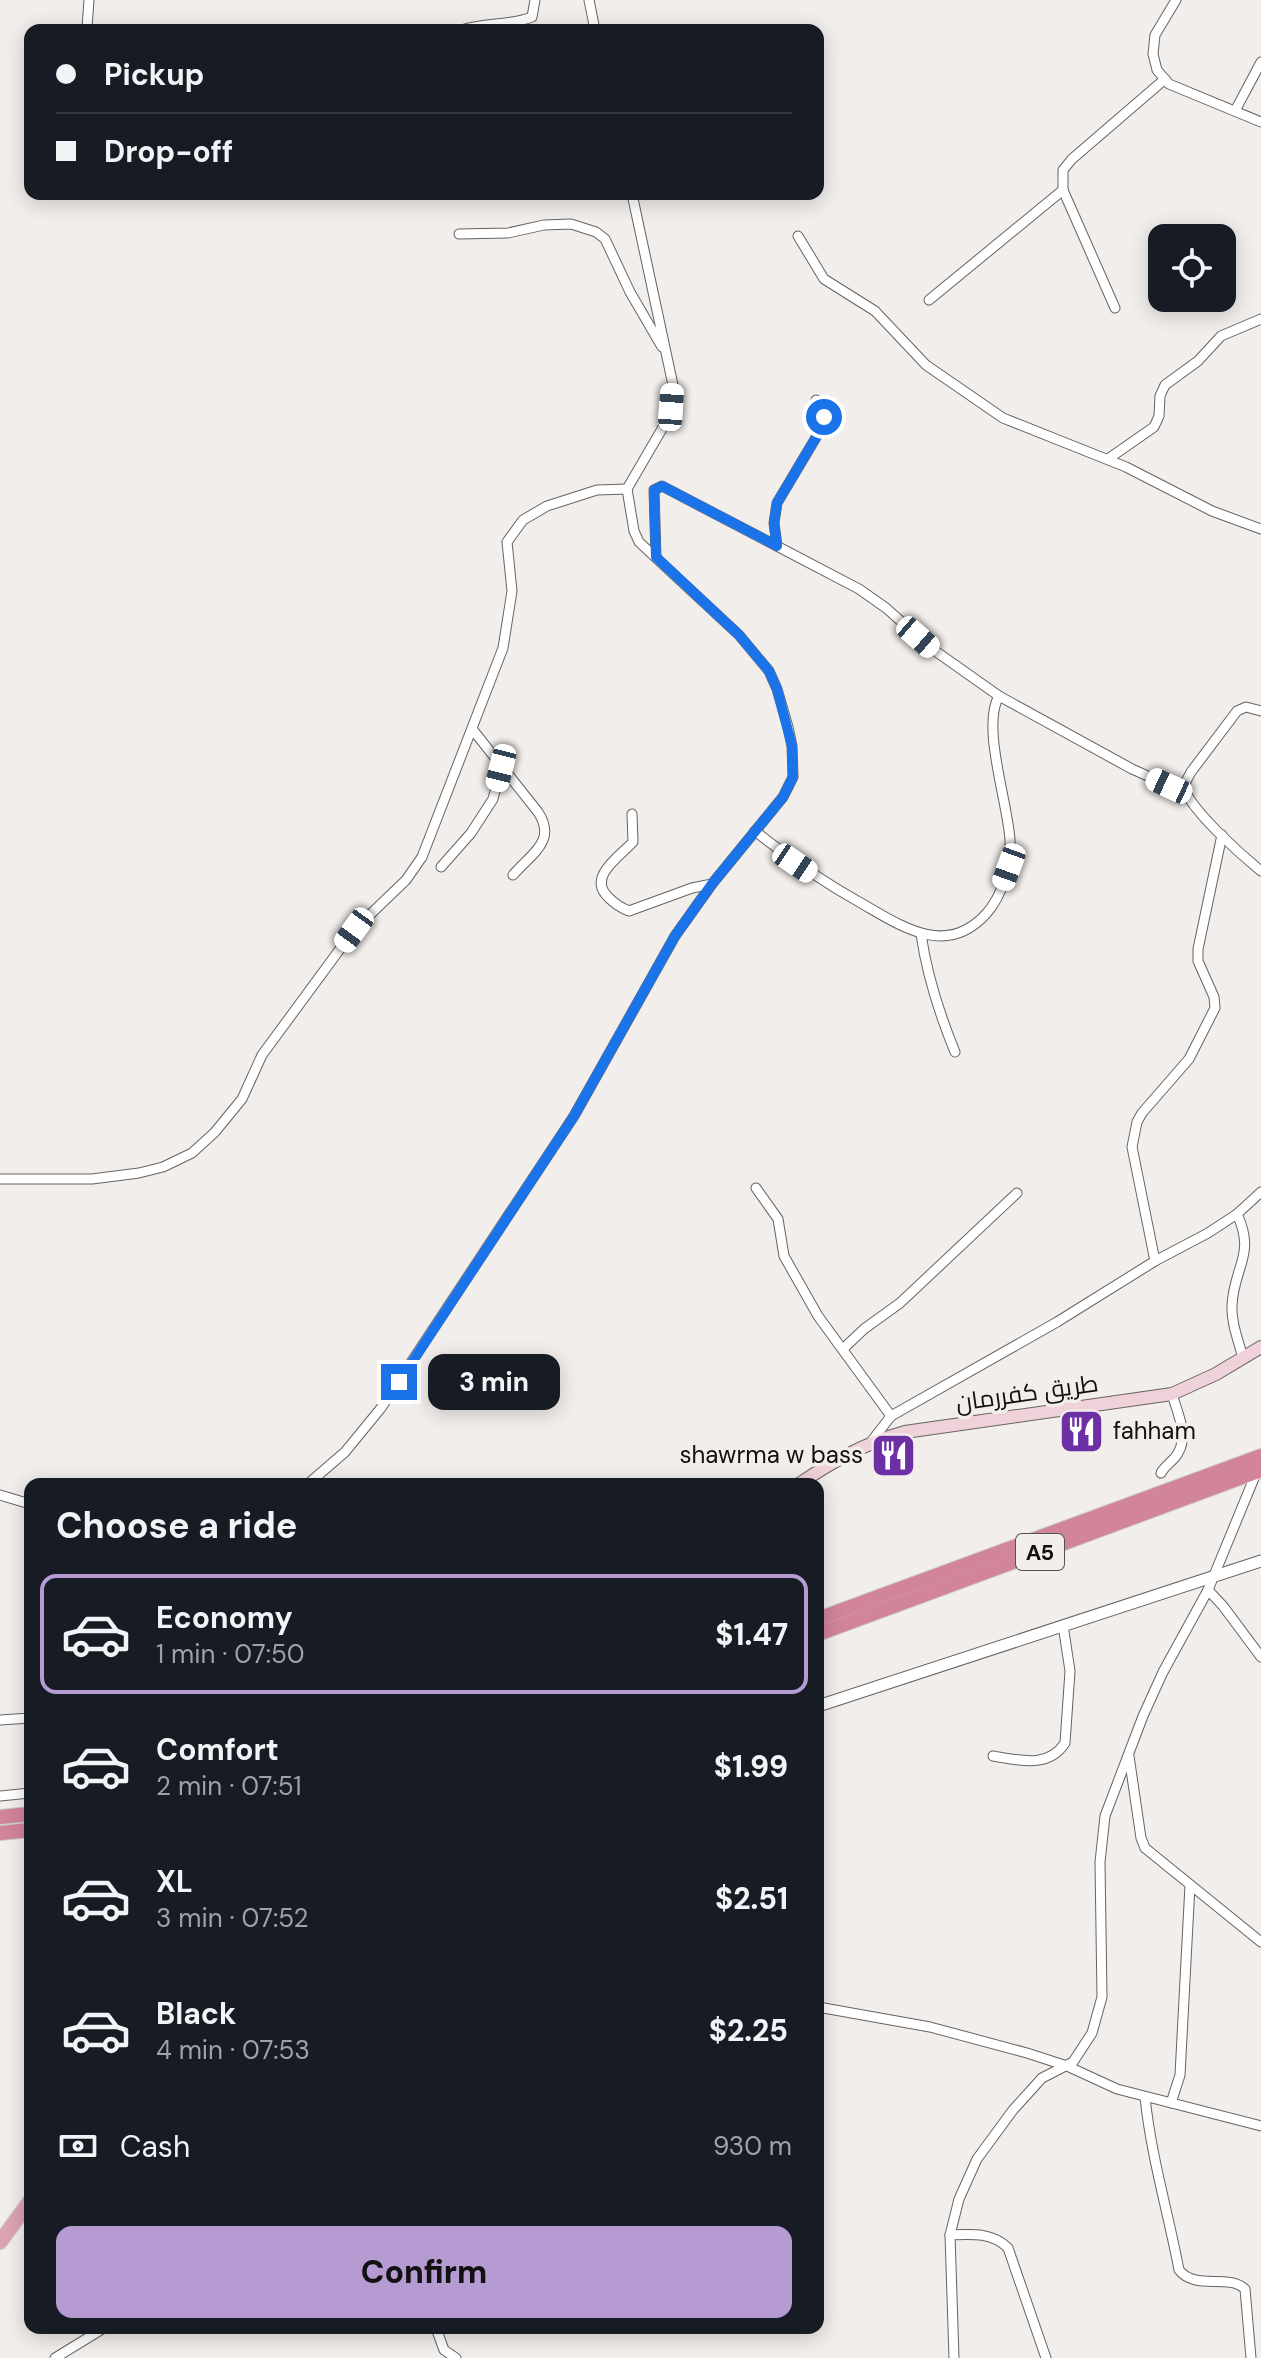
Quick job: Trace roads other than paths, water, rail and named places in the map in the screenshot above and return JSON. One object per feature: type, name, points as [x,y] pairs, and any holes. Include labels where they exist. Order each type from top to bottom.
[{"type":"highway","name":"A5","points":[[824,1617],[1261,1456]]},
{"type":"highway","name":"A5","points":[[824,1632],[1259,1470]]},
{"type":"highway","points":[[0,1817],[24,1815]]},
{"type":"highway","points":[[0,1833],[24,1831]]},
{"type":"main road","name":"طريق كفررمان","points":[[808,1478],[871,1442],[905,1432],[1172,1394],[1195,1385],[1261,1347]]},
{"type":"main road","points":[[0,2242],[24,2209]]},
{"type":"street","points":[[87,24],[89,0]]},
{"type":"street","points":[[489,24],[519,22],[532,17],[535,0]]},
{"type":"street","points":[[589,0],[594,24]]},
{"type":"street","points":[[1176,0],[1155,35],[1153,54],[1157,70],[1169,84],[1236,109],[1261,122]]},
{"type":"street","points":[[1236,109],[1261,62]]},
{"type":"street","points":[[1115,308],[1063,190],[1063,170],[1165,79]]},
{"type":"street","points":[[929,300],[1063,190]]},
{"type":"street","points":[[315,1478],[365,1430],[471,1276],[574,1116],[660,960],[712,884],[783,797],[793,777],[792,746],[769,671],[752,650],[639,542],[634,531],[627,489],[666,422],[673,385],[633,200]]},
{"type":"street","points":[[459,234],[508,233],[544,225],[571,224],[596,232],[605,239],[630,292],[668,357]]},
{"type":"street","points":[[798,236],[824,279],[875,311],[926,365],[1003,418],[1108,459],[1212,511],[1261,529]]},
{"type":"street","points":[[1108,459],[1158,422],[1160,396],[1165,385],[1198,361],[1221,336],[1261,319]]},
{"type":"street","points":[[777,546],[774,523],[777,503],[824,424],[816,400]]},
{"type":"street","points":[[656,557],[653,499],[657,487],[662,486],[830,572],[874,598],[931,648],[999,696],[1132,769],[1177,789],[1183,787],[1237,711],[1246,707],[1261,711]]},
{"type":"street","points":[[0,1179],[92,1179],[139,1173],[163,1167],[192,1153],[215,1132],[242,1099],[262,1055],[354,930],[406,880],[422,857],[503,648],[512,591],[507,542],[512,532],[523,520],[547,506],[597,490],[627,489]]},
{"type":"street","points":[[755,831],[831,887],[898,926],[921,934],[949,935],[976,924],[995,901],[1009,867],[1010,841],[993,722],[995,702],[999,696]]},
{"type":"street","points":[[473,730],[546,825],[545,839],[513,875]]},
{"type":"street","points":[[441,867],[489,807],[501,768]]},
{"type":"street","points":[[1183,787],[1222,835],[1261,871]]},
{"type":"street","points":[[632,814],[633,842],[608,867],[600,884],[613,901],[629,911],[712,884]]},
{"type":"street","points":[[1155,1261],[1134,1160],[1134,1137],[1142,1113],[1189,1059],[1215,1008],[1214,997],[1198,961],[1198,949],[1222,835]]},
{"type":"street","points":[[921,934],[934,1001],[955,1052]]},
{"type":"street","points":[[756,1188],[778,1219],[784,1256],[818,1316],[891,1416]]},
{"type":"street","points":[[871,1442],[891,1416],[1208,1233],[1237,1214],[1261,1192]]},
{"type":"street","points":[[843,1349],[900,1303],[1017,1193]]},
{"type":"street","points":[[1237,1214],[1245,1232],[1246,1249],[1231,1308],[1243,1359]]},
{"type":"street","points":[[1161,1473],[1177,1456],[1183,1440],[1172,1394]]},
{"type":"street","points":[[954,2358],[950,2235],[959,2199],[977,2159],[1036,2084],[1073,2062],[1092,2033],[1102,1997],[1101,1845],[1105,1816],[1163,1672],[1208,1590],[1259,1470]]},
{"type":"street","points":[[0,1495],[24,1502]]},
{"type":"street","points":[[824,1704],[1261,1561]]},
{"type":"street","points":[[1208,1590],[1261,1657]]},
{"type":"street","points":[[993,1756],[1025,1761],[1047,1760],[1059,1753],[1065,1743],[1070,1671],[1063,1625]]},
{"type":"street","points":[[0,1720],[24,1718]]},
{"type":"street","points":[[1129,1753],[1139,1827],[1145,1848],[1261,1942]]},
{"type":"street","points":[[0,1796],[24,1794]]},
{"type":"street","points":[[1171,2103],[1180,2075],[1190,1885]]},
{"type":"street","points":[[824,2008],[930,2027],[1067,2066],[1107,2085],[1145,2097],[1261,2126]]},
{"type":"street","points":[[1145,2097],[1161,2197],[1179,2270],[1184,2277],[1192,2280],[1235,2283],[1245,2289],[1251,2358]]},
{"type":"street","points":[[950,2235],[977,2234],[1002,2242],[1008,2248],[1046,2358]]},
{"type":"street","points":[[55,2358],[94,2334]]},
{"type":"street","points":[[438,2334],[444,2350],[456,2358]]},
{"type":"place","name":"fahham","points":[[1082,1431]]},
{"type":"place","name":"shawrma w bass","points":[[894,1455]]}]
